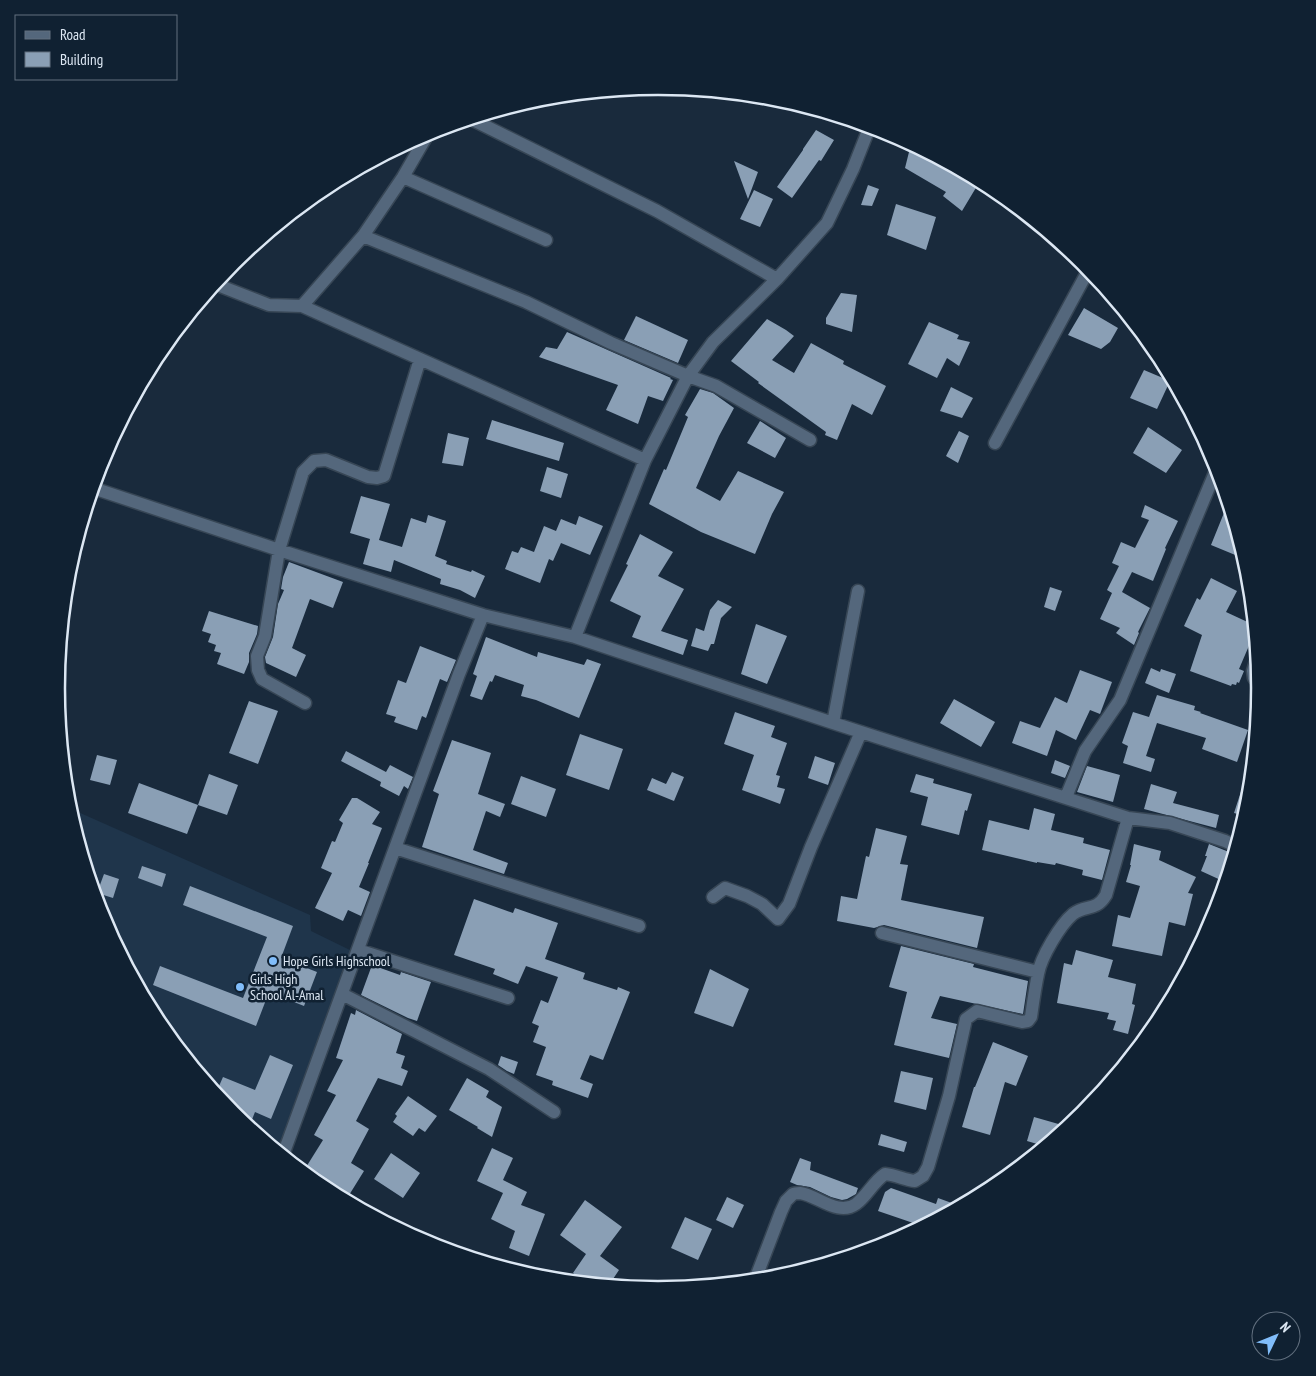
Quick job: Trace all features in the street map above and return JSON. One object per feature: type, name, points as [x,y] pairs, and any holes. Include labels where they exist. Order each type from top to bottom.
[{"type":"street","points":[[478,123],[658,211],[777,279]]},
{"type":"street","points":[[574,637],[644,460],[688,376],[713,342],[777,279],[827,223],[854,169],[867,133]]},
{"type":"street","points":[[302,306],[362,236],[403,177],[422,144]]},
{"type":"street","points":[[403,177],[546,240]]},
{"type":"street","points":[[362,236],[526,302],[611,343],[716,386],[810,440]]},
{"type":"street","points":[[995,443],[1085,277]]},
{"type":"street","points":[[222,287],[269,305],[302,306],[644,460]]},
{"type":"street","points":[[305,703],[262,679],[258,670],[257,656],[265,636],[279,550],[303,472],[314,461],[326,460],[368,477],[378,478],[384,476],[420,359]]},
{"type":"street","points":[[1066,797],[1085,751],[1120,700],[1213,478]]},
{"type":"street","points":[[99,490],[483,615],[574,637],[1128,818],[1170,823],[1230,843]]},
{"type":"street","points":[[833,723],[858,591]]},
{"type":"street","points":[[286,1149],[395,848],[474,634],[483,615]]},
{"type":"street","points":[[713,897],[724,888],[748,896],[762,904],[778,919],[790,904],[811,846],[861,732]]},
{"type":"street","points":[[758,1272],[781,1212],[792,1194],[802,1193],[833,1206],[843,1208],[854,1206],[878,1179],[885,1174],[896,1175],[915,1181],[923,1176],[928,1167],[949,1096],[966,1019],[977,1011],[1022,1022],[1028,1021],[1031,1017],[1038,972],[1058,931],[1070,916],[1078,910],[1094,907],[1101,903],[1106,895],[1128,818]]},
{"type":"street","points":[[395,848],[639,926]]},
{"type":"street","points":[[882,933],[1038,972]]},
{"type":"street","points":[[358,950],[508,998]]},
{"type":"street","points":[[342,994],[489,1069],[554,1112]]},
{"type":"shaded area","name":"Girls High School Al-Amal","points":[[78,812],[310,915],[311,931],[354,952],[280,1145],[267,1134],[212,1079],[165,1017],[144,984],[110,915],[96,879]]},
{"type":"building","points":[[816,130],[834,140],[821,161],[819,160],[792,198],[777,187]]},
{"type":"building","points":[[909,151],[954,174],[976,188],[962,211],[943,196],[946,192],[905,168]]},
{"type":"building","points":[[734,161],[758,172],[748,199]]},
{"type":"building","points":[[868,185],[879,189],[872,206],[861,205]]},
{"type":"building","points":[[754,190],[773,199],[760,227],[740,219]]},
{"type":"building","points":[[896,204],[936,217],[926,250],[887,235]]},
{"type":"building","points":[[841,293],[857,295],[852,332],[826,324],[826,318]]},
{"type":"building","points":[[1084,308],[1118,328],[1110,342],[1101,349],[1068,335]]},
{"type":"building","points":[[636,316],[688,340],[678,363],[624,340]]},
{"type":"building","points":[[767,319],[794,336],[772,360],[794,373],[811,343],[844,361],[843,364],[886,386],[872,415],[852,404],[837,440],[825,435],[826,432],[731,361]]},
{"type":"building","points":[[929,322],[959,335],[957,339],[970,342],[959,366],[947,358],[937,378],[908,364]]},
{"type":"building","points":[[567,332],[671,378],[673,380],[663,401],[648,396],[638,424],[606,410],[618,385],[539,357],[546,347],[557,349]]},
{"type":"building","points":[[1144,370],[1163,378],[1168,386],[1157,409],[1130,398]]},
{"type":"building","points":[[951,387],[973,398],[962,418],[940,411]]},
{"type":"building","points":[[700,389],[713,393],[734,408],[719,436],[696,488],[720,501],[738,471],[784,492],[772,514],[755,554],[701,532],[649,504],[664,469],[666,470],[688,417],[685,415]]},
{"type":"building","points":[[492,420],[564,443],[559,461],[486,439]]},
{"type":"building","points":[[760,421],[786,438],[775,458],[747,443]]},
{"type":"building","points":[[1148,427],[1182,450],[1166,473],[1133,453]]},
{"type":"building","points":[[959,431],[969,436],[958,463],[946,456]]},
{"type":"building","points":[[448,433],[469,438],[463,466],[442,463]]},
{"type":"building","points":[[547,467],[568,474],[561,498],[540,491]]},
{"type":"building","points":[[361,496],[390,504],[379,540],[402,547],[411,518],[426,523],[428,515],[446,521],[435,556],[447,561],[446,564],[471,572],[472,570],[485,576],[475,598],[460,590],[440,584],[441,579],[394,560],[391,572],[363,564],[370,539],[350,533]]},
{"type":"building","points":[[1145,505],[1178,521],[1165,548],[1153,581],[1132,572],[1122,592],[1150,608],[1134,645],[1116,633],[1120,628],[1100,619],[1112,593],[1107,590],[1119,566],[1112,563],[1121,542],[1135,548],[1149,520],[1141,517]]},
{"type":"building","points":[[1224,512],[1236,555],[1211,545]]},
{"type":"building","points":[[579,516],[603,526],[590,555],[561,543],[553,561],[549,559],[540,583],[505,569],[512,551],[518,553],[521,547],[534,552],[544,526],[556,531],[561,519],[576,525]]},
{"type":"building","points":[[640,534],[673,552],[658,576],[684,589],[661,631],[688,640],[683,655],[632,637],[641,616],[610,601],[628,565],[626,564]]},
{"type":"building","points":[[289,562],[343,582],[333,608],[310,599],[292,648],[306,655],[296,677],[266,663],[265,657],[273,637],[278,604],[284,590],[281,589],[283,577]]},
{"type":"building","points":[[1211,578],[1237,591],[1226,612],[1247,622],[1250,644],[1239,669],[1244,671],[1239,683],[1237,682],[1236,685],[1232,684],[1231,686],[1190,671],[1202,635],[1184,626],[1197,598],[1200,600]]},
{"type":"building","points":[[1050,587],[1062,591],[1055,611],[1044,607]]},
{"type":"building","points":[[718,600],[732,607],[721,618],[714,644],[711,644],[708,651],[691,646],[696,628],[704,631],[710,610]]},
{"type":"building","points":[[209,611],[258,626],[244,674],[217,664],[221,653],[214,651],[216,645],[208,642],[211,634],[202,631]]},
{"type":"building","points":[[756,624],[787,636],[767,684],[741,674]]},
{"type":"building","points":[[486,637],[537,657],[538,652],[584,665],[587,659],[601,664],[579,718],[536,700],[521,696],[524,685],[495,675],[492,682],[490,681],[482,700],[470,696],[477,676],[473,674]]},
{"type":"building","points":[[420,646],[456,660],[447,682],[440,679],[426,718],[422,716],[417,730],[394,722],[396,717],[386,714],[398,680],[406,683]]},
{"type":"building","points":[[1151,668],[1160,672],[1161,669],[1176,674],[1169,693],[1145,683]]},
{"type":"building","points":[[1080,670],[1112,682],[1100,714],[1090,710],[1076,740],[1056,730],[1047,756],[1012,743],[1020,721],[1040,728],[1055,697],[1067,703]]},
{"type":"building","points":[[1157,695],[1195,706],[1194,710],[1200,713],[1248,730],[1237,762],[1202,749],[1206,738],[1157,723],[1146,756],[1155,759],[1151,772],[1123,763],[1128,746],[1122,743],[1133,712],[1149,717]]},
{"type":"building","points":[[954,699],[995,722],[981,747],[940,723]]},
{"type":"building","points":[[249,701],[278,711],[258,764],[229,753]]},
{"type":"building","points":[[735,712],[775,726],[771,737],[787,743],[776,775],[780,776],[777,787],[785,789],[780,804],[742,790],[754,755],[724,744]]},
{"type":"building","points":[[580,734],[623,749],[609,790],[566,775]]},
{"type":"building","points":[[452,740],[491,753],[478,794],[505,804],[500,817],[486,811],[473,850],[508,863],[504,874],[422,847],[439,794],[433,791]]},
{"type":"building","points":[[346,751],[386,772],[390,765],[413,777],[408,789],[404,786],[399,796],[380,786],[381,782],[341,761]]},
{"type":"building","points":[[97,755],[117,760],[110,785],[90,780]]},
{"type":"building","points":[[815,756],[835,763],[828,785],[808,778]]},
{"type":"building","points":[[1055,760],[1070,766],[1065,778],[1051,773]]},
{"type":"building","points":[[1087,766],[1120,775],[1113,802],[1077,792]]},
{"type":"building","points":[[672,772],[684,777],[674,801],[647,790],[652,778],[666,784]]},
{"type":"building","points":[[209,774],[238,785],[227,815],[198,805]]},
{"type":"building","points":[[916,774],[934,779],[933,783],[972,794],[967,811],[965,810],[959,835],[921,825],[928,797],[910,792]]},
{"type":"building","points":[[521,776],[556,789],[546,817],[511,804]]},
{"type":"building","points":[[139,783],[198,805],[187,834],[128,813]]},
{"type":"building","points":[[1151,784],[1177,792],[1173,803],[1219,815],[1216,828],[1144,809]]},
{"type":"building","points":[[1243,786],[1238,814],[1234,813]]},
{"type":"building","points":[[352,798],[357,798],[380,812],[372,824],[382,828],[359,887],[370,892],[361,916],[348,910],[343,921],[315,908],[332,873],[321,868],[332,841],[335,842],[343,823],[339,820]]},
{"type":"building","points":[[1034,808],[1055,814],[1051,830],[1084,838],[1083,843],[1110,850],[1102,880],[1082,875],[1083,870],[1056,863],[1055,865],[1037,863],[982,850],[989,820],[1029,830]]},
{"type":"building","points":[[876,828],[907,836],[900,864],[908,865],[901,900],[984,917],[977,948],[884,925],[874,928],[837,921],[841,896],[857,899],[866,856],[869,857]]},
{"type":"building","points":[[1134,844],[1161,851],[1159,860],[1196,877],[1188,893],[1193,894],[1185,926],[1169,922],[1162,956],[1112,946],[1118,915],[1130,918],[1140,886],[1126,882]]},
{"type":"building","points":[[1209,844],[1228,852],[1220,880],[1201,871],[1207,856],[1205,856]]},
{"type":"building","points":[[142,866],[166,874],[162,887],[138,878]]},
{"type":"building","points":[[104,874],[119,879],[113,898],[102,895],[99,887]]},
{"type":"building","name":"Hope Girls Highschool","points":[[190,886],[293,926],[281,958],[317,972],[304,1006],[269,992],[256,1026],[153,985],[160,966],[243,998],[267,937],[183,905]]},
{"type":"building","points":[[474,899],[513,913],[515,908],[558,923],[545,959],[585,973],[583,979],[617,990],[618,987],[630,992],[603,1060],[590,1055],[580,1079],[593,1084],[588,1098],[552,1085],[553,1081],[536,1075],[546,1047],[533,1042],[539,1026],[532,1023],[541,1000],[548,1003],[558,977],[526,966],[518,984],[493,974],[495,969],[454,955]]},
{"type":"building","points":[[901,946],[974,964],[973,967],[1028,981],[1023,1014],[940,996],[931,1018],[957,1024],[949,1058],[894,1045],[907,992],[889,987]]},
{"type":"building","points":[[1076,950],[1113,960],[1108,977],[1136,984],[1132,1004],[1135,1005],[1128,1034],[1113,1030],[1116,1021],[1107,1019],[1109,1013],[1057,1003],[1064,963],[1072,965]]},
{"type":"building","points":[[372,965],[400,975],[401,972],[431,982],[417,1021],[361,995]]},
{"type":"building","points":[[710,969],[749,989],[733,1027],[694,1013]]},
{"type":"building","points":[[356,1010],[402,1034],[396,1053],[405,1056],[401,1068],[408,1071],[402,1086],[378,1078],[356,1121],[369,1129],[351,1163],[364,1171],[349,1194],[307,1165],[323,1140],[314,1135],[336,1095],[327,1091],[343,1060],[336,1058],[351,1013],[355,1015]]},
{"type":"building","points":[[993,1042],[1028,1056],[1016,1086],[1005,1082],[990,1135],[962,1127],[974,1087]]},
{"type":"building","points":[[270,1055],[293,1065],[271,1119],[255,1112],[252,1120],[219,1086],[223,1077],[255,1090]]},
{"type":"building","points":[[501,1056],[518,1062],[514,1074],[498,1065]]},
{"type":"building","points":[[901,1071],[933,1078],[926,1110],[894,1102]]},
{"type":"building","points":[[467,1078],[489,1091],[486,1097],[502,1107],[492,1137],[449,1110]]},
{"type":"building","points":[[408,1096],[437,1116],[425,1132],[419,1128],[413,1136],[393,1122],[397,1116],[395,1114]]},
{"type":"building","points":[[1034,1117],[1059,1124],[1037,1144],[1027,1141]]},
{"type":"building","points":[[881,1134],[907,1142],[904,1152],[878,1145]]},
{"type":"building","points":[[492,1148],[513,1158],[503,1180],[527,1192],[521,1205],[545,1214],[529,1256],[509,1248],[515,1231],[491,1219],[503,1193],[477,1181]]},
{"type":"building","points":[[391,1153],[420,1173],[403,1198],[374,1179]]},
{"type":"building","points":[[800,1158],[811,1162],[810,1170],[858,1188],[856,1194],[842,1200],[810,1187],[790,1182]]},
{"type":"building","points":[[891,1188],[936,1204],[938,1198],[952,1203],[913,1223],[878,1211],[885,1192]]},
{"type":"building","points":[[727,1197],[744,1205],[733,1228],[716,1220]]},
{"type":"building","points":[[585,1200],[622,1227],[600,1256],[619,1270],[613,1279],[576,1275],[573,1273],[586,1254],[560,1235]]},
{"type":"building","points":[[685,1217],[712,1229],[698,1260],[671,1248]]},
{"type":"place","name":"Hope Girls Highschool","points":[[273,961]]},
{"type":"place","name":"Girls High School Al-Amal","points":[[240,987]]}]
